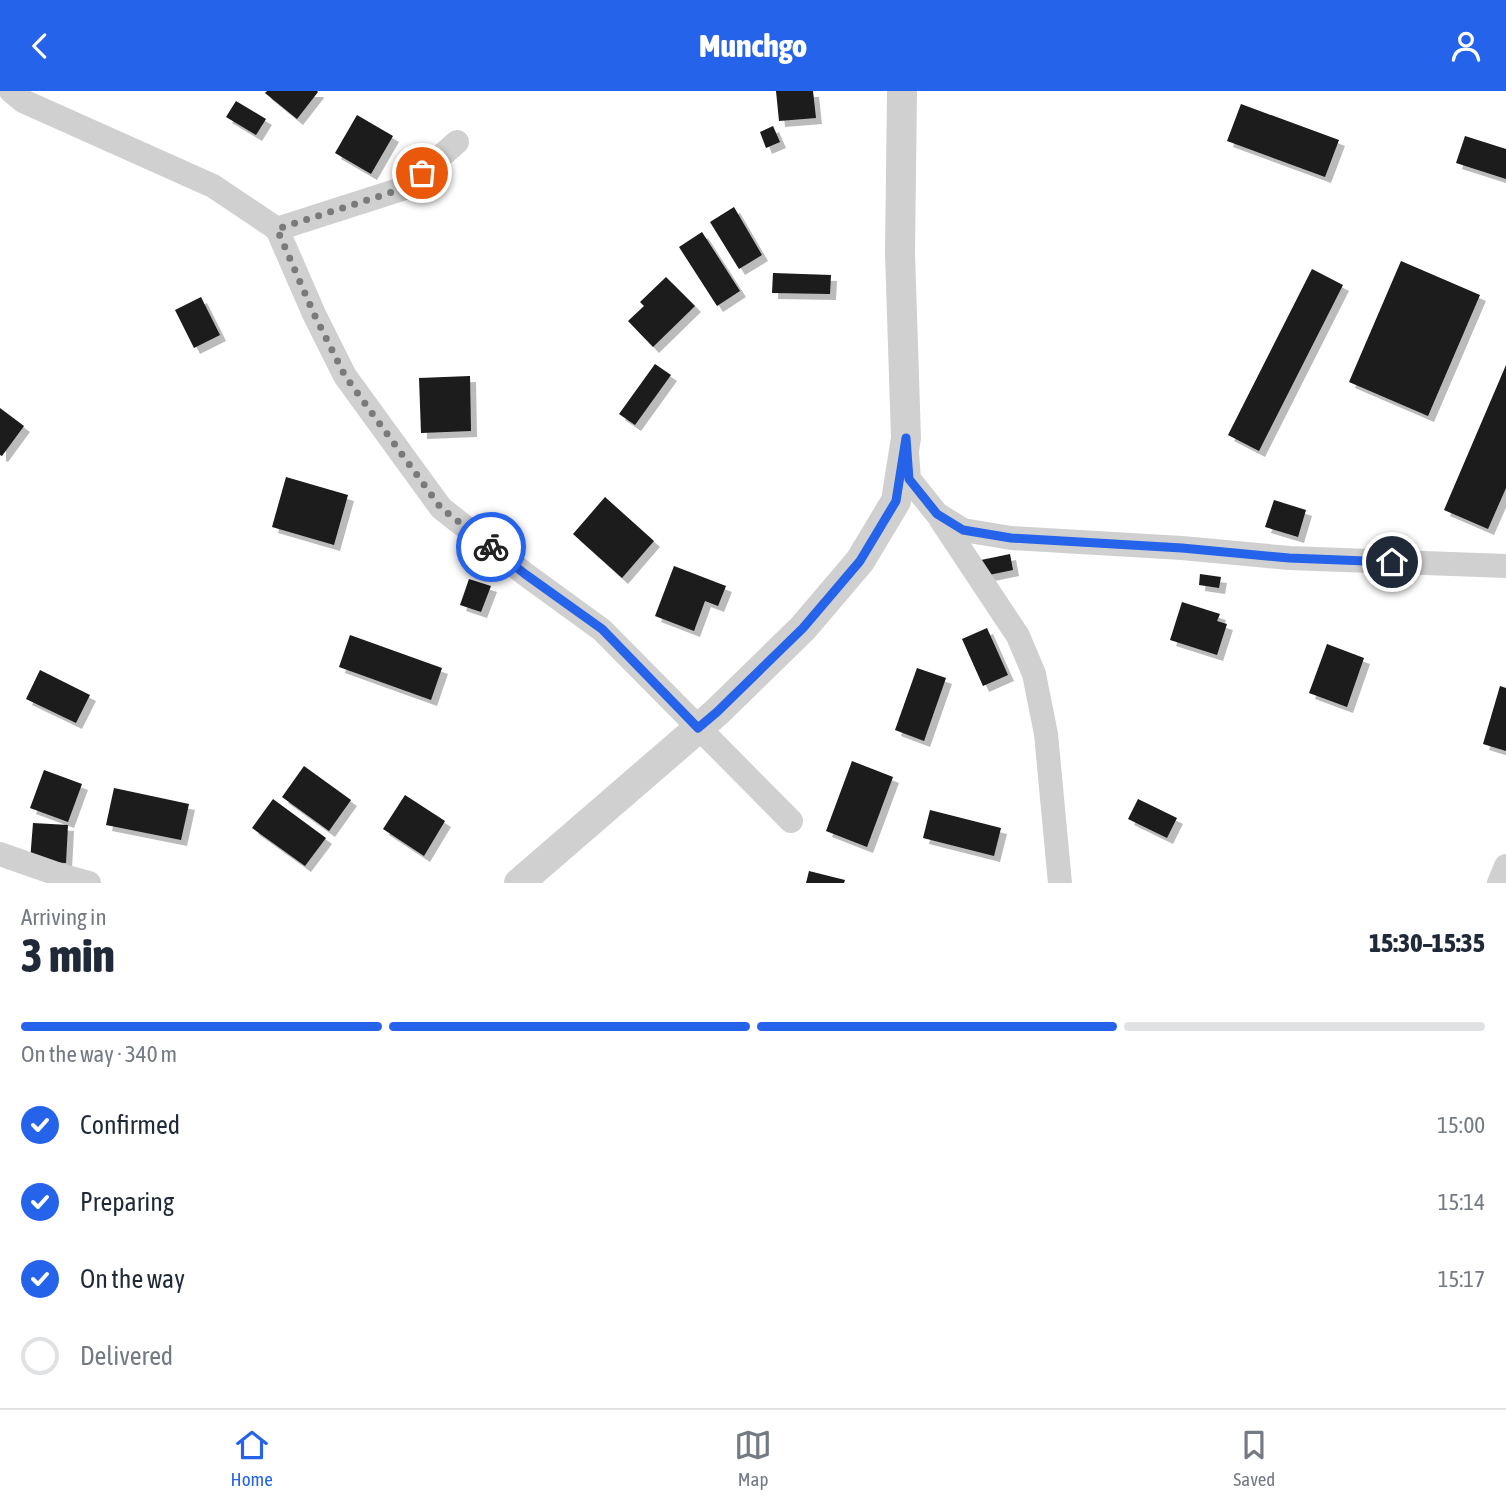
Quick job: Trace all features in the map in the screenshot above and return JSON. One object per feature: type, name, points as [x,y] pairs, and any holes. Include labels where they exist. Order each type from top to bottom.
[{"type":"street","points":[[11,91],[23,101],[213,186],[277,229],[314,314],[345,376],[441,508],[525,574],[602,629],[791,821]]},
{"type":"street","points":[[902,91],[900,253],[909,479],[937,514],[1017,636],[1034,674],[1046,734],[1060,883]]},
{"type":"street","points":[[277,229],[405,188],[457,142]]},
{"type":"street","points":[[519,883],[717,712],[803,628],[860,561],[896,501],[906,438]]},
{"type":"street","points":[[937,514],[963,530],[1011,538],[1182,548],[1289,558],[1506,566]]},
{"type":"street","points":[[0,854],[89,883]]},
{"type":"street","points":[[1499,883],[1506,866]]},
{"type":"building","points":[[776,91],[813,91],[816,118],[779,121]]},
{"type":"building","points":[[318,92],[297,119],[265,93]]},
{"type":"building","points":[[236,101],[266,119],[256,135],[226,117]]},
{"type":"building","points":[[1241,104],[1339,140],[1325,177],[1227,141]]},
{"type":"building","points":[[357,115],[393,136],[371,174],[335,153]]},
{"type":"building","points":[[773,126],[780,142],[766,148],[760,132]]},
{"type":"building","points":[[1465,136],[1506,149],[1506,179],[1456,163]]},
{"type":"building","points":[[734,207],[762,255],[739,269],[710,222]]},
{"type":"building","points":[[702,232],[740,291],[717,306],[679,247]]},
{"type":"building","points":[[1401,261],[1480,295],[1428,416],[1349,382]]},
{"type":"building","points":[[1312,269],[1343,285],[1259,451],[1228,435]]},
{"type":"building","points":[[773,273],[831,275],[830,294],[772,293]]},
{"type":"building","points":[[666,277],[695,306],[653,347],[628,321],[644,306],[640,302]]},
{"type":"building","points":[[201,297],[220,335],[194,348],[175,310]]},
{"type":"building","points":[[655,364],[671,375],[635,425],[619,414]]},
{"type":"building","points":[[1506,365],[1506,488],[1488,529],[1444,510]]},
{"type":"building","points":[[470,376],[471,431],[421,433],[419,378]]},
{"type":"building","points":[[0,408],[24,426],[2,456],[0,455]]},
{"type":"building","points":[[286,477],[348,495],[334,545],[272,527]]},
{"type":"building","points":[[605,497],[654,541],[622,578],[573,534]]},
{"type":"building","points":[[1274,500],[1306,510],[1298,537],[1265,527]]},
{"type":"building","points":[[1010,554],[1013,570],[984,576],[981,560]]},
{"type":"building","points":[[674,566],[726,586],[718,606],[705,601],[694,631],[655,616]]},
{"type":"building","points":[[1200,574],[1221,577],[1219,588],[1199,585]]},
{"type":"building","points":[[469,579],[491,586],[481,612],[460,605]]},
{"type":"building","points":[[1182,602],[1220,614],[1217,621],[1227,624],[1217,655],[1170,640]]},
{"type":"building","points":[[987,628],[1008,675],[983,686],[962,639]]},
{"type":"building","points":[[350,635],[442,668],[431,700],[339,667]]},
{"type":"building","points":[[1327,644],[1364,658],[1347,707],[1309,693]]},
{"type":"building","points":[[917,668],[946,678],[924,741],[895,730]]},
{"type":"building","points":[[40,670],[90,695],[76,723],[26,699]]},
{"type":"building","points":[[1500,686],[1506,688],[1506,751],[1483,744]]},
{"type":"building","points":[[852,761],[893,777],[867,847],[826,831]]},
{"type":"building","points":[[304,766],[351,800],[329,831],[282,797]]},
{"type":"building","points":[[44,770],[82,784],[68,822],[30,808]]},
{"type":"building","points":[[114,788],[189,804],[181,840],[106,825]]},
{"type":"building","points":[[405,795],[445,821],[424,856],[383,829]]},
{"type":"building","points":[[273,799],[326,838],[305,866],[252,828]]},
{"type":"building","points":[[1138,799],[1177,818],[1167,838],[1128,819]]},
{"type":"building","points":[[930,810],[1001,828],[994,856],[923,838]]},
{"type":"building","points":[[33,823],[68,825],[66,863],[30,861]]},
{"type":"building","points":[[809,871],[845,880],[844,883],[806,883]]},
{"type":"way so far","points":[[422,173],[405,188],[277,229],[314,314],[345,376],[441,508],[491,547]]},
{"type":"route","points":[[491,547],[602,629],[698,728],[803,628],[860,561],[896,501],[906,438],[909,479],[937,514],[963,530],[1011,538],[1182,548],[1289,558],[1392,562]]}]
